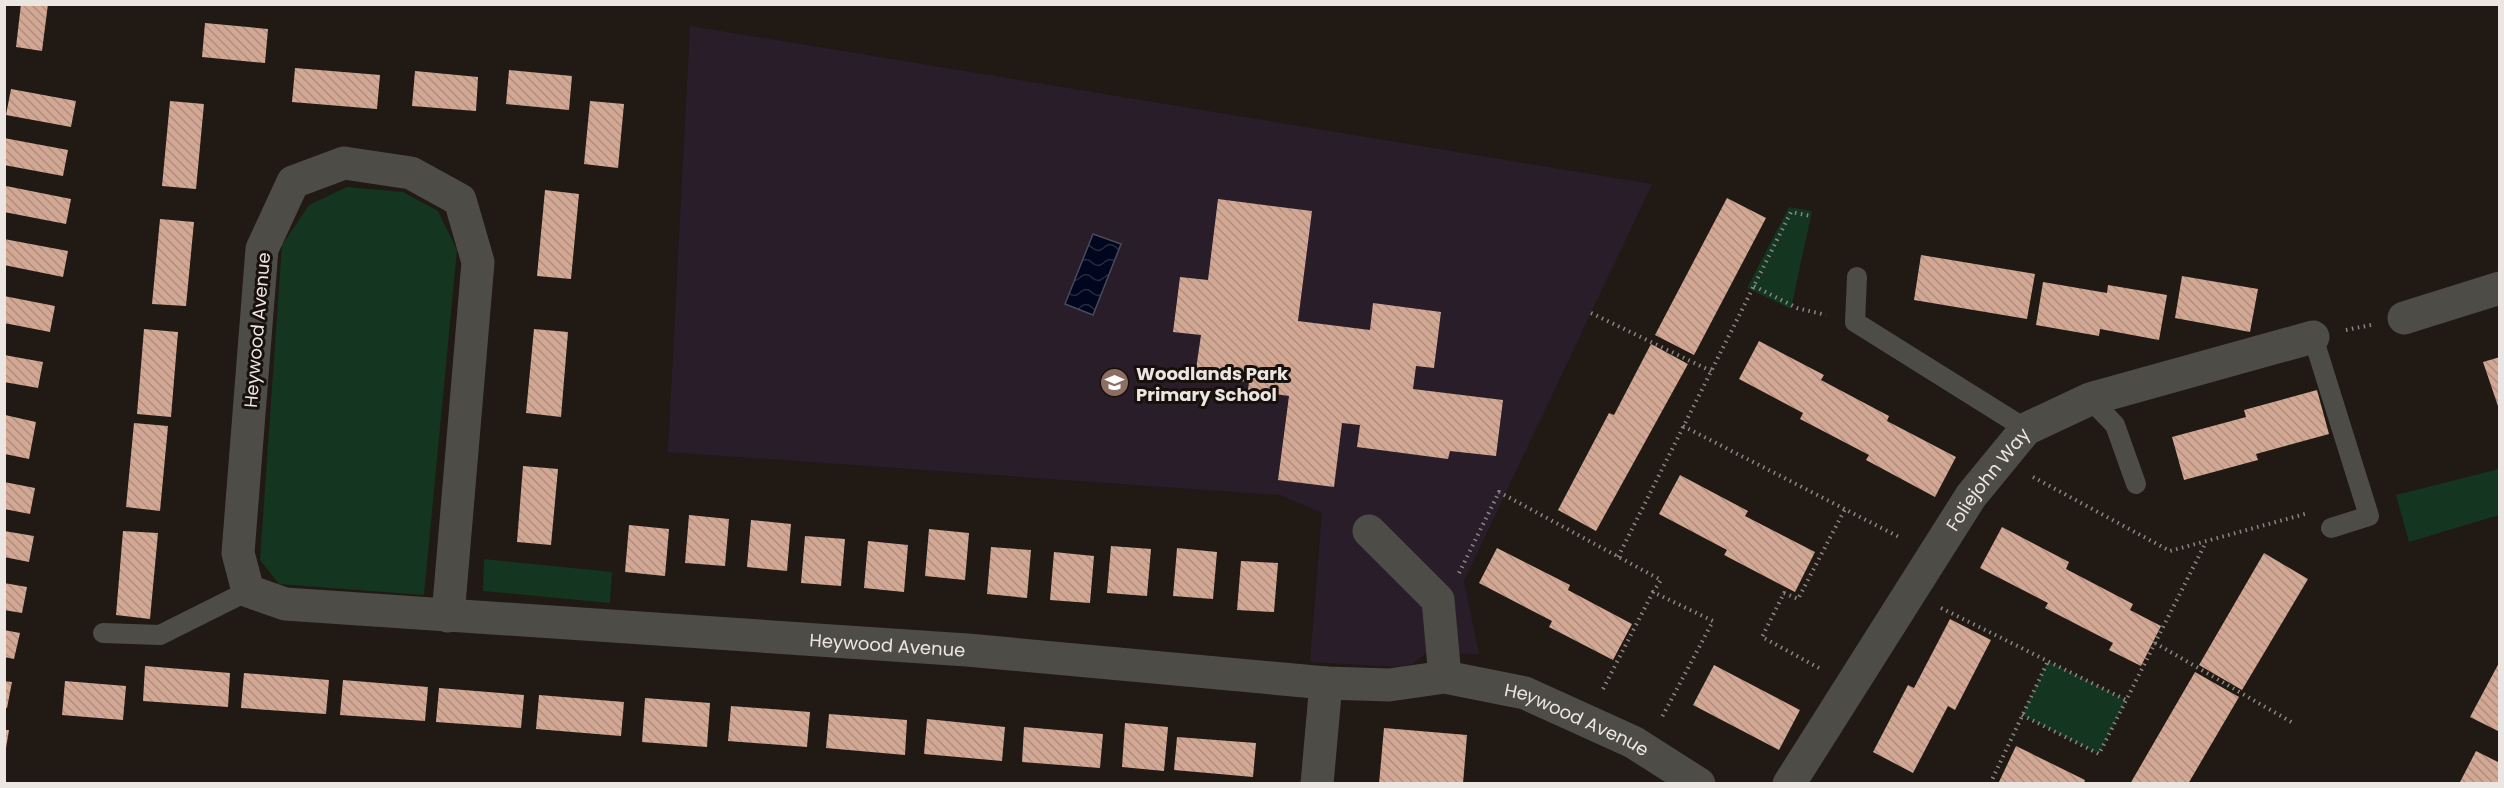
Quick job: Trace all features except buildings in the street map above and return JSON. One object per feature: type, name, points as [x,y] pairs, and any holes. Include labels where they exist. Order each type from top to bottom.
[{"type":"street","name":"Heywood Avenue","points":[[448,616],[478,262],[460,200],[411,173],[344,163],[292,182],[262,249],[238,553],[248,591],[285,604],[448,616],[967,650],[1326,683],[1389,685],[1445,677],[1525,693],[1645,750],[1699,783]]},
{"type":"street","points":[[2404,318],[2499,288]]},
{"type":"street","name":"Foliejohn Way","points":[[1789,783],[1971,496],[2026,429],[2090,399],[2313,338]]},
{"type":"street","points":[[1369,531],[1438,600],[1445,677]]},
{"type":"street","points":[[1317,783],[1326,683]]},
{"type":"lane","points":[[1857,277],[1855,322],[2026,429]]},
{"type":"lane","points":[[2313,338],[2369,516],[2331,528]]},
{"type":"lane","points":[[2090,399],[2115,425],[2136,484]]},
{"type":"lane","points":[[103,633],[160,635],[248,591]]},
{"type":"path","points":[[1618,557],[1791,212],[1811,216]]},
{"type":"path","points":[[1754,286],[1797,308],[1855,322]]},
{"type":"path","points":[[1591,313],[1711,371]]},
{"type":"path","points":[[2313,338],[2404,318]]},
{"type":"path","points":[[1683,426],[1934,555]]},
{"type":"path","points":[[2001,460],[2169,551],[2326,509],[2331,528]]},
{"type":"path","points":[[1439,614],[1499,492],[1661,580],[1586,720]]},
{"type":"path","points":[[1845,509],[1798,599],[1784,593],[1762,636],[1852,686]]},
{"type":"path","points":[[2022,715],[2099,754],[2206,541]]},
{"type":"path","points":[[1645,750],[1713,621],[1653,592]]},
{"type":"path","points":[[1911,593],[2126,700]]},
{"type":"path","points":[[2155,643],[2294,723]]},
{"type":"path","points":[[1990,783],[2048,661]]},
{"type":"shaded area","name":"Woodlands Park Primary School","points":[[690,26],[1652,184],[1464,581],[1479,654],[1427,653],[1412,664],[1401,667],[1310,662],[1322,513],[1280,495],[668,452]]},
{"type":"green space","points":[[347,187],[403,192],[438,211],[457,250],[424,595],[279,584],[260,560],[282,245],[309,205]]},
{"type":"green space","points":[[1789,207],[1812,211],[1791,309],[1747,288]]},
{"type":"green space","points":[[2499,469],[2499,515],[2409,542],[2396,495]]},
{"type":"green space","points":[[484,559],[612,572],[610,603],[483,591]]},
{"type":"green space","points":[[2048,661],[2126,700],[2099,754],[2022,715]]},
{"type":"water","points":[[1093,234],[1121,244],[1093,315],[1065,304]]},
{"type":"place","name":"Woodlands Park Primary School","points":[[1115,383]]}]
